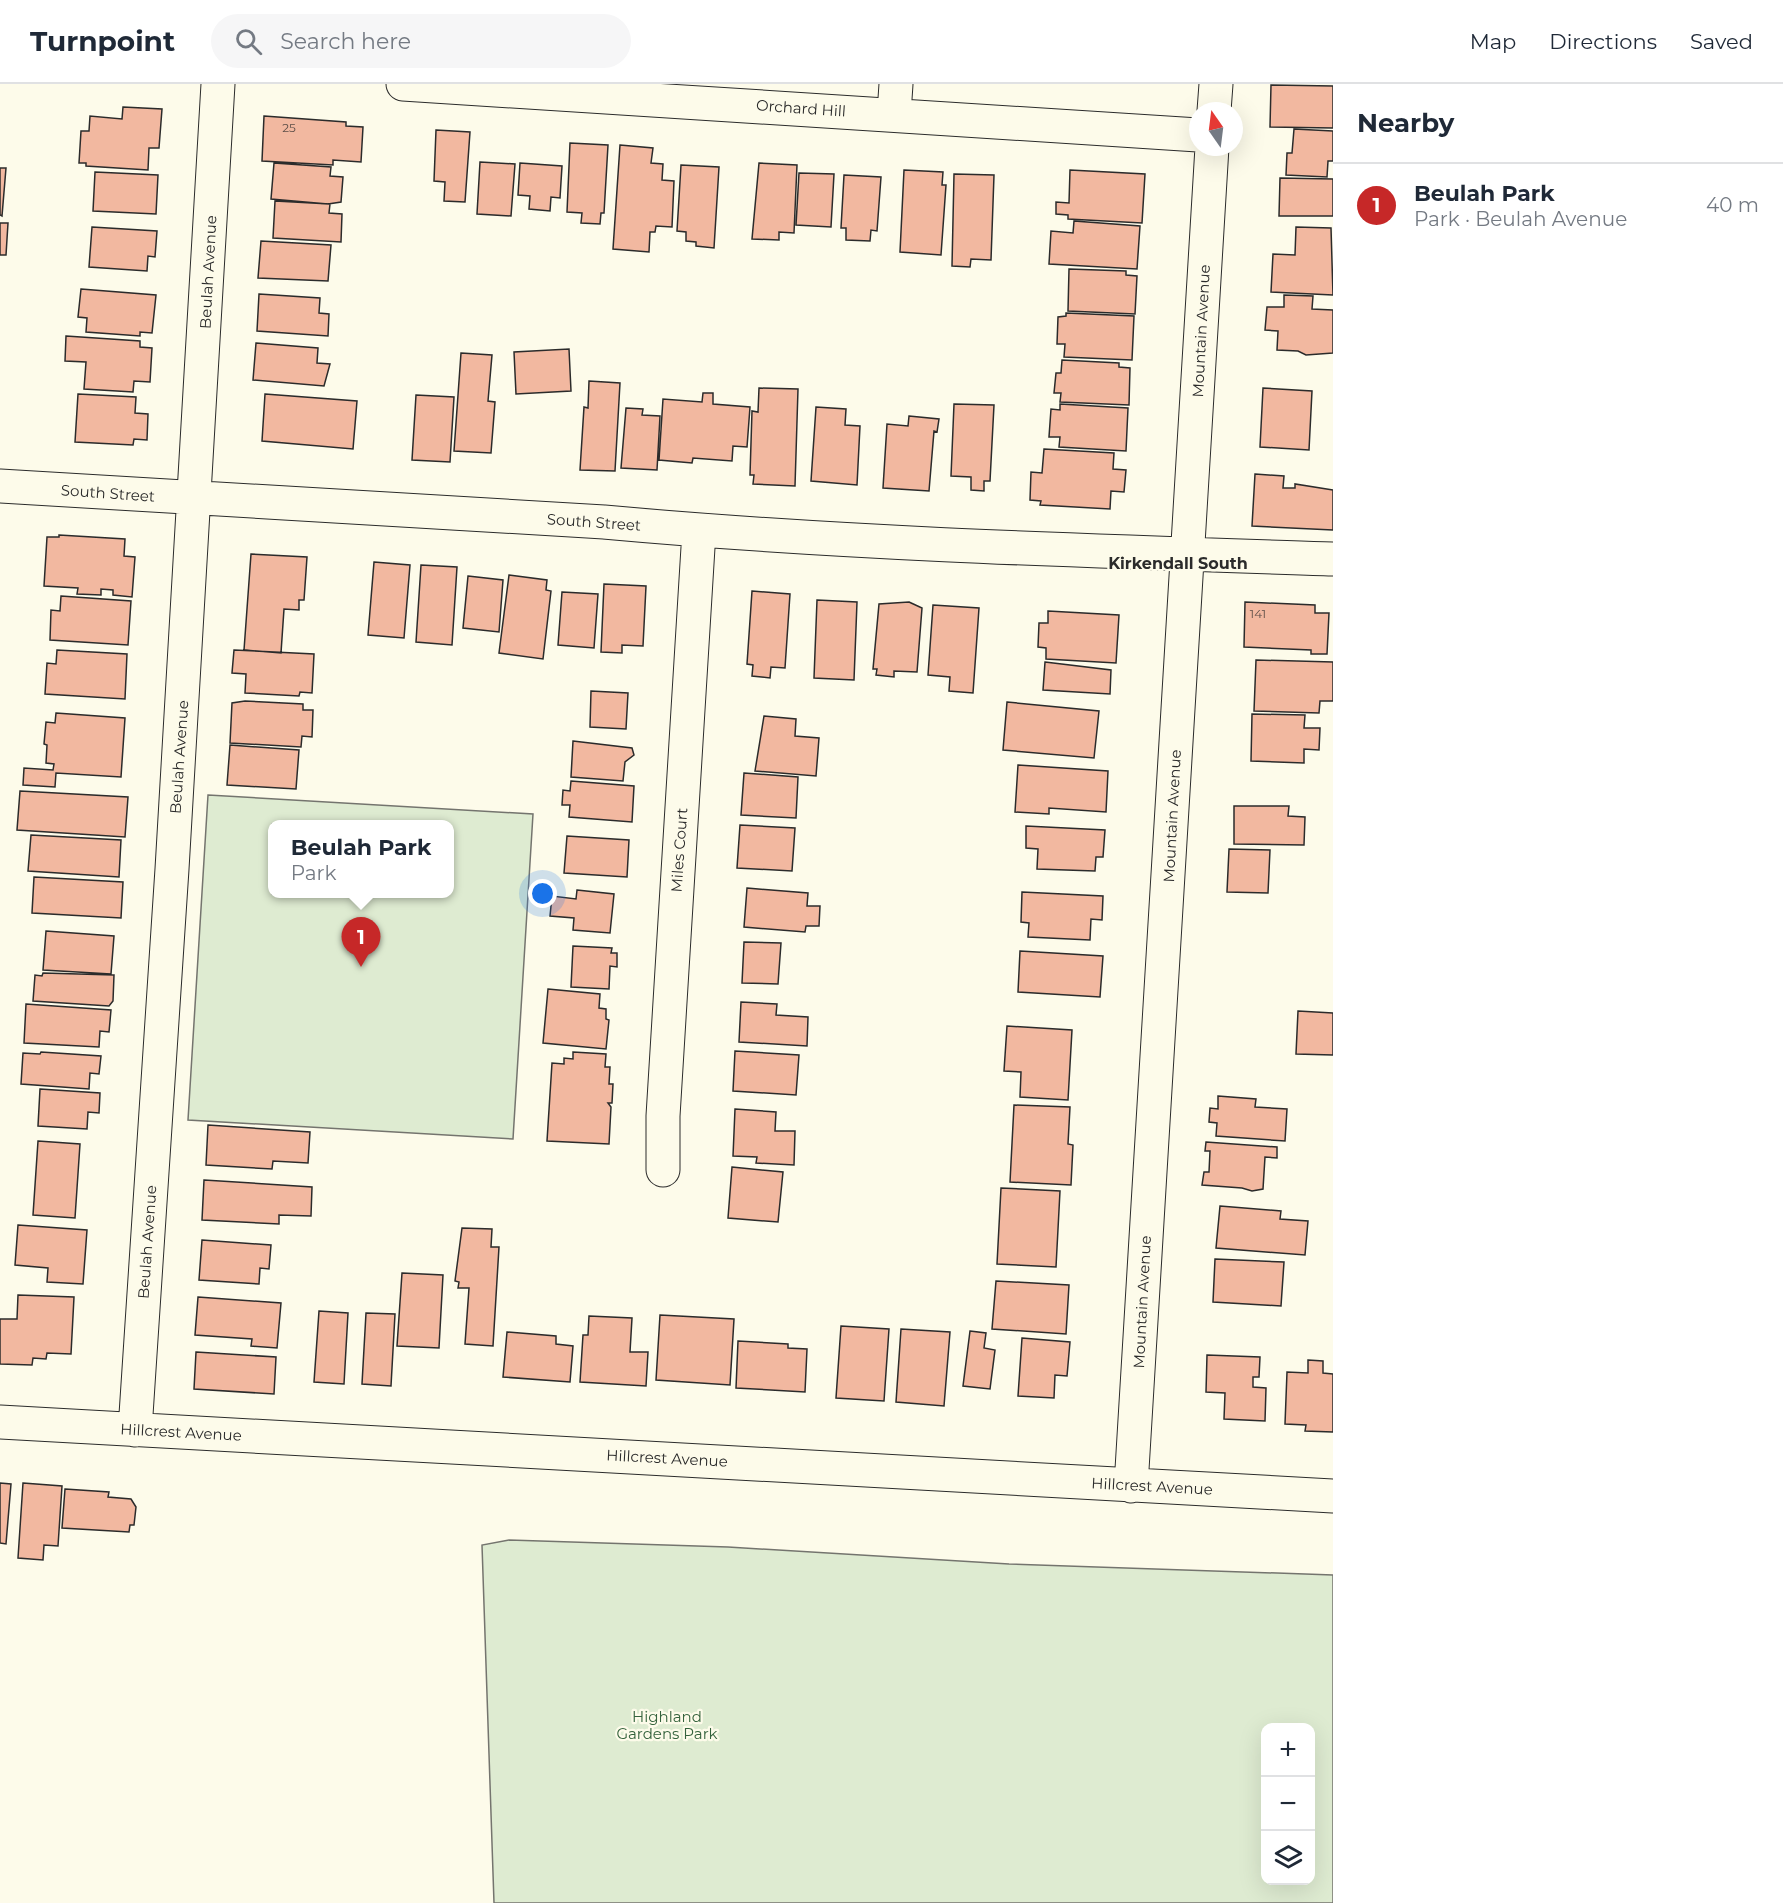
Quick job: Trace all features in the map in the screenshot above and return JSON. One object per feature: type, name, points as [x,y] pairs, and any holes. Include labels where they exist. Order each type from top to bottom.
[{"type":"street","name":"Beulah Avenue","points":[[135,1430],[195,499],[218,84]]},
{"type":"street","name":"Orchard Hill","points":[[403,84],[895,99],[1189,134]]},
{"type":"street","points":[[1215,102],[1216,84]]},
{"type":"street","name":"Mountain Avenue","points":[[1131,1486],[1211,156]]},
{"type":"street","name":"South Street","points":[[0,486],[604,522],[699,531],[1187,556],[1333,560]]},
{"type":"street","name":"Miles Court","points":[[663,1170],[663,1116],[699,531]]},
{"type":"street","name":"Hillcrest Avenue","points":[[0,1422],[1333,1496]]},
{"type":"green space","points":[[208,795],[533,814],[513,1139],[188,1120]]},
{"type":"green space","name":"Highland Gardens Park","points":[[509,1540],[728,1547],[1009,1564],[1333,1575],[1333,1903],[494,1903],[482,1545]]},
{"type":"building","points":[[1271,85],[1333,86],[1333,128],[1270,127]]},
{"type":"building","points":[[123,107],[162,109],[159,148],[149,148],[148,170],[86,166],[86,163],[79,163],[81,131],[89,131],[90,116],[122,119]]},
{"type":"building","points":[[264,116],[346,122],[346,126],[363,127],[361,162],[333,160],[333,165],[262,161]]},
{"type":"building","points":[[1294,129],[1333,131],[1333,161],[1328,161],[1327,177],[1286,175],[1287,153],[1292,153]]},
{"type":"building","points":[[436,130],[470,132],[465,202],[444,201],[445,182],[434,181]]},
{"type":"building","points":[[570,143],[608,145],[604,213],[601,213],[600,224],[581,223],[582,213],[567,212]]},
{"type":"building","points":[[620,145],[653,148],[651,163],[663,164],[662,180],[674,181],[672,227],[656,226],[655,232],[650,232],[649,252],[613,249]]},
{"type":"building","points":[[480,162],[515,164],[511,216],[477,214]]},
{"type":"building","points":[[274,163],[331,167],[330,176],[343,177],[341,202],[328,204],[271,199]]},
{"type":"building","points":[[520,163],[562,166],[560,198],[551,197],[550,211],[529,209],[530,196],[518,195]]},
{"type":"building","points":[[759,163],[797,165],[794,233],[779,232],[779,240],[752,239]]},
{"type":"building","points":[[681,165],[719,167],[714,248],[696,246],[696,242],[686,241],[686,232],[677,231]]},
{"type":"building","points":[[0,168],[6,168],[2,216],[0,215]]},
{"type":"building","points":[[904,170],[943,172],[942,185],[946,185],[941,255],[900,252]]},
{"type":"building","points":[[1070,170],[1145,174],[1142,223],[1068,219],[1068,215],[1056,214],[1056,202],[1069,203]]},
{"type":"building","points":[[95,172],[158,175],[156,214],[93,211]]},
{"type":"building","points":[[799,173],[834,174],[831,227],[796,225]]},
{"type":"building","points":[[954,174],[994,175],[991,260],[971,259],[970,267],[952,266]]},
{"type":"building","points":[[844,175],[881,177],[877,231],[871,230],[870,241],[846,240],[846,228],[841,228]]},
{"type":"building","points":[[1280,178],[1333,179],[1333,216],[1279,216]]},
{"type":"building","points":[[275,201],[330,204],[329,213],[342,214],[341,242],[273,238]]},
{"type":"building","points":[[1074,221],[1140,226],[1137,269],[1049,264],[1051,231],[1073,233]]},
{"type":"building","points":[[0,223],[8,223],[6,255],[0,255]]},
{"type":"building","points":[[92,227],[157,231],[155,257],[148,256],[147,271],[89,267]]},
{"type":"building","points":[[1296,227],[1331,228],[1333,295],[1271,292],[1273,254],[1295,255]]},
{"type":"building","points":[[261,241],[331,245],[328,281],[258,278]]},
{"type":"building","points":[[1069,269],[1126,271],[1126,275],[1137,276],[1135,314],[1068,311]]},
{"type":"building","points":[[81,289],[156,295],[152,333],[140,332],[140,336],[86,332],[87,318],[78,317]]},
{"type":"building","points":[[259,294],[320,298],[319,313],[329,314],[328,336],[257,331]]},
{"type":"building","points":[[1284,295],[1313,296],[1312,309],[1333,310],[1333,353],[1306,355],[1298,351],[1277,350],[1278,331],[1265,330],[1267,307],[1284,307]]},
{"type":"building","points":[[1066,313],[1134,316],[1132,360],[1064,357],[1065,344],[1057,344],[1058,317],[1066,316]]},
{"type":"building","points":[[66,336],[140,341],[140,347],[152,348],[150,382],[134,381],[133,392],[84,389],[86,362],[65,361]]},
{"type":"building","points":[[256,343],[318,348],[317,363],[330,364],[324,386],[253,380]]},
{"type":"building","points":[[569,349],[571,391],[516,394],[514,352]]},
{"type":"building","points":[[461,353],[492,355],[488,401],[495,402],[491,453],[454,451]]},
{"type":"building","points":[[1062,360],[1119,363],[1119,367],[1130,368],[1129,405],[1060,402],[1061,393],[1054,393],[1056,373],[1061,373]]},
{"type":"building","points":[[589,381],[620,383],[615,471],[580,470],[584,407],[588,408]]},
{"type":"building","points":[[759,388],[798,389],[795,486],[753,484],[754,475],[750,475],[752,411],[758,412]]},
{"type":"building","points":[[1263,388],[1312,391],[1309,450],[1260,447]]},
{"type":"building","points":[[703,393],[713,393],[713,404],[750,407],[747,447],[733,446],[732,461],[693,458],[692,463],[659,460],[663,399],[702,402]]},
{"type":"building","points":[[78,394],[136,397],[135,413],[148,414],[147,440],[134,439],[133,445],[75,442]]},
{"type":"building","points":[[265,394],[357,401],[353,449],[262,441]]},
{"type":"building","points":[[416,395],[454,397],[450,462],[412,460]]},
{"type":"building","points":[[954,404],[994,405],[990,481],[984,481],[984,491],[971,490],[971,477],[951,476]]},
{"type":"building","points":[[1060,404],[1128,408],[1126,451],[1059,447],[1060,437],[1049,437],[1051,409],[1060,410]]},
{"type":"building","points":[[816,407],[846,409],[845,425],[860,426],[857,485],[811,481]]},
{"type":"building","points":[[626,408],[643,409],[642,415],[660,416],[657,470],[621,468]]},
{"type":"building","points":[[909,416],[939,419],[937,432],[934,431],[929,491],[883,488],[887,424],[908,426]]},
{"type":"building","points":[[1044,449],[1114,453],[1113,469],[1126,470],[1124,492],[1111,491],[1110,509],[1040,505],[1041,501],[1030,500],[1031,472],[1042,473]]},
{"type":"building","points":[[1255,474],[1284,476],[1283,488],[1295,488],[1295,484],[1333,490],[1333,530],[1252,526]]},
{"type":"building","points":[[59,535],[125,539],[124,556],[135,557],[132,597],[113,595],[113,590],[101,589],[101,595],[77,594],[78,588],[44,586],[47,537],[59,537]]},
{"type":"building","points":[[251,554],[307,557],[304,600],[299,600],[299,610],[284,609],[281,653],[244,650]]},
{"type":"building","points":[[374,562],[410,565],[404,638],[368,635]]},
{"type":"building","points":[[421,565],[457,567],[452,645],[416,642]]},
{"type":"building","points":[[509,575],[547,580],[546,590],[551,591],[543,659],[499,653]]},
{"type":"building","points":[[468,576],[503,580],[499,632],[463,628]]},
{"type":"building","points":[[604,584],[646,586],[643,646],[622,645],[622,653],[601,652]]},
{"type":"building","points":[[752,591],[790,594],[785,668],[771,667],[770,678],[752,676],[753,665],[747,664]]},
{"type":"building","points":[[562,592],[598,594],[594,648],[558,645]]},
{"type":"building","points":[[61,596],[131,601],[128,645],[50,640],[51,610],[60,611]]},
{"type":"building","points":[[817,600],[857,602],[854,680],[814,678]]},
{"type":"building","points":[[909,602],[922,608],[917,672],[894,671],[894,677],[876,675],[877,669],[873,669],[879,604]]},
{"type":"building","points":[[1245,602],[1315,605],[1315,613],[1329,613],[1327,654],[1311,654],[1311,650],[1244,647]]},
{"type":"building","points":[[933,605],[979,608],[973,693],[949,691],[950,677],[928,675]]},
{"type":"building","points":[[1048,611],[1119,615],[1116,663],[1046,659],[1046,648],[1038,647],[1039,623],[1048,623]]},
{"type":"building","points":[[57,650],[127,654],[125,699],[45,694],[47,663],[56,664]]},
{"type":"building","points":[[234,650],[314,654],[312,693],[300,692],[299,696],[245,693],[246,674],[232,673]]},
{"type":"building","points":[[1256,660],[1333,662],[1333,701],[1320,701],[1319,713],[1254,711]]},
{"type":"building","points":[[1045,662],[1111,670],[1110,694],[1043,690]]},
{"type":"building","points":[[591,691],[628,693],[626,729],[590,727]]},
{"type":"building","points":[[245,701],[303,704],[303,710],[313,710],[312,737],[302,736],[301,747],[230,743],[232,703]]},
{"type":"building","points":[[1007,702],[1099,711],[1094,758],[1003,750]]},
{"type":"building","points":[[56,713],[125,718],[121,777],[56,773],[55,787],[23,785],[24,768],[53,770],[54,764],[46,763],[47,745],[44,744],[46,722],[55,723]]},
{"type":"building","points":[[1252,714],[1305,715],[1304,728],[1320,728],[1319,750],[1304,749],[1304,763],[1251,761]]},
{"type":"building","points":[[764,716],[796,719],[795,736],[819,738],[816,776],[755,771]]},
{"type":"building","points":[[573,741],[632,748],[634,755],[625,762],[623,781],[571,777]]},
{"type":"building","points":[[230,745],[299,750],[296,789],[227,785]]},
{"type":"building","points":[[1018,765],[1108,771],[1106,812],[1049,808],[1049,814],[1015,812]]},
{"type":"building","points":[[744,773],[798,777],[796,818],[741,815]]},
{"type":"building","points":[[571,781],[634,786],[632,822],[569,817],[570,805],[562,805],[563,790],[570,791]]},
{"type":"building","points":[[20,791],[128,797],[125,837],[17,830]]},
{"type":"building","points":[[1234,806],[1289,806],[1288,816],[1305,817],[1304,845],[1234,844]]},
{"type":"building","points":[[740,825],[795,828],[792,871],[737,868]]},
{"type":"building","points":[[1026,826],[1105,830],[1103,857],[1096,857],[1095,871],[1037,869],[1038,849],[1026,848]]},
{"type":"building","points":[[31,835],[121,840],[119,877],[28,871]]},
{"type":"building","points":[[567,836],[629,840],[627,877],[564,873]]},
{"type":"building","points":[[1229,849],[1270,850],[1268,893],[1227,892]]},
{"type":"building","points":[[34,877],[123,882],[121,918],[32,913]]},
{"type":"building","points":[[747,888],[808,893],[807,906],[820,906],[819,926],[806,926],[805,932],[744,927]]},
{"type":"building","points":[[577,890],[614,894],[610,933],[573,930],[574,918],[550,916],[552,896],[576,899]]},
{"type":"building","points":[[1022,892],[1103,896],[1102,920],[1091,919],[1090,940],[1028,937],[1029,923],[1021,922]]},
{"type":"building","points":[[46,931],[114,936],[111,974],[43,970]]},
{"type":"building","points":[[744,942],[781,943],[778,984],[742,983]]},
{"type":"building","points":[[573,946],[612,948],[611,953],[617,953],[617,967],[610,966],[609,989],[571,987]]},
{"type":"building","points":[[1020,951],[1103,956],[1100,997],[1018,992]]},
{"type":"building","points":[[43,973],[114,975],[113,1001],[109,1006],[33,1001],[35,975],[42,976]]},
{"type":"building","points":[[548,989],[600,994],[599,1008],[606,1009],[606,1019],[609,1020],[606,1049],[543,1043]]},
{"type":"building","points":[[741,1002],[777,1004],[776,1015],[808,1017],[807,1046],[739,1042]]},
{"type":"building","points":[[26,1004],[111,1010],[109,1032],[100,1031],[99,1047],[24,1043]]},
{"type":"building","points":[[1298,1011],[1333,1013],[1333,1055],[1296,1054]]},
{"type":"building","points":[[1007,1026],[1072,1030],[1068,1100],[1020,1097],[1021,1072],[1004,1071]]},
{"type":"building","points":[[735,1051],[799,1055],[796,1095],[733,1091]]},
{"type":"building","points":[[41,1052],[101,1056],[99,1074],[90,1073],[89,1089],[21,1084],[23,1053],[40,1054]]},
{"type":"building","points":[[573,1052],[606,1054],[605,1067],[610,1067],[609,1084],[613,1084],[612,1103],[608,1103],[611,1107],[609,1144],[547,1141],[552,1063],[564,1064],[564,1058],[573,1059]]},
{"type":"building","points":[[40,1089],[100,1093],[99,1113],[88,1112],[87,1129],[38,1126]]},
{"type":"building","points":[[1218,1096],[1256,1099],[1255,1107],[1287,1109],[1285,1141],[1216,1136],[1217,1123],[1209,1122],[1210,1108],[1218,1109]]},
{"type":"building","points":[[1014,1105],[1070,1107],[1068,1144],[1073,1145],[1071,1185],[1010,1182]]},
{"type":"building","points":[[735,1109],[776,1112],[775,1131],[795,1131],[794,1165],[756,1163],[757,1157],[733,1156]]},
{"type":"building","points":[[208,1125],[310,1132],[308,1163],[273,1161],[272,1169],[206,1165]]},
{"type":"building","points":[[38,1141],[80,1144],[75,1218],[33,1215]]},
{"type":"building","points":[[1206,1142],[1277,1147],[1277,1158],[1265,1157],[1263,1189],[1252,1191],[1202,1185],[1204,1172],[1209,1172],[1210,1151],[1205,1151]]},
{"type":"building","points":[[732,1167],[783,1172],[778,1222],[728,1218]]},
{"type":"building","points":[[204,1180],[312,1187],[311,1216],[279,1215],[279,1224],[202,1220]]},
{"type":"building","points":[[1001,1188],[1060,1191],[1056,1267],[997,1264]]},
{"type":"building","points":[[1220,1206],[1281,1211],[1280,1219],[1308,1221],[1305,1255],[1216,1248]]},
{"type":"building","points":[[18,1225],[87,1230],[83,1284],[47,1282],[48,1268],[15,1265]]},
{"type":"building","points":[[462,1228],[492,1229],[491,1247],[499,1247],[493,1346],[465,1344],[469,1288],[458,1288],[459,1282],[455,1281]]},
{"type":"building","points":[[202,1240],[271,1245],[269,1269],[260,1268],[259,1284],[199,1280]]},
{"type":"building","points":[[1215,1259],[1284,1262],[1281,1306],[1213,1302]]},
{"type":"building","points":[[402,1273],[443,1275],[439,1348],[397,1346]]},
{"type":"building","points":[[996,1281],[1069,1285],[1066,1334],[992,1329]]},
{"type":"building","points":[[18,1295],[74,1297],[71,1354],[47,1353],[46,1359],[33,1358],[32,1365],[0,1364],[0,1319],[17,1319]]},
{"type":"building","points":[[198,1297],[281,1303],[277,1348],[251,1346],[252,1339],[195,1335]]},
{"type":"building","points":[[319,1311],[348,1313],[344,1384],[314,1382]]},
{"type":"building","points":[[366,1313],[395,1314],[391,1386],[362,1384]]},
{"type":"building","points":[[660,1315],[734,1319],[730,1385],[656,1380]]},
{"type":"building","points":[[589,1316],[632,1318],[630,1352],[648,1352],[646,1386],[580,1382],[583,1335],[588,1335]]},
{"type":"building","points":[[841,1326],[889,1329],[884,1401],[836,1398]]},
{"type":"building","points":[[901,1329],[950,1332],[944,1406],[896,1402]]},
{"type":"building","points":[[970,1331],[986,1333],[984,1348],[995,1350],[990,1389],[963,1386]]},
{"type":"building","points":[[507,1332],[556,1336],[556,1344],[573,1346],[570,1382],[503,1377]]},
{"type":"building","points":[[1022,1338],[1070,1342],[1067,1376],[1055,1375],[1054,1398],[1018,1396]]},
{"type":"building","points":[[738,1341],[788,1344],[788,1348],[807,1349],[805,1392],[736,1388]]},
{"type":"building","points":[[196,1352],[276,1357],[274,1394],[194,1389]]},
{"type":"building","points":[[1207,1355],[1260,1357],[1259,1377],[1253,1377],[1253,1387],[1266,1388],[1265,1421],[1224,1419],[1225,1393],[1206,1392]]},
{"type":"building","points":[[1308,1360],[1323,1361],[1323,1373],[1333,1374],[1333,1432],[1305,1431],[1306,1425],[1285,1424],[1287,1372],[1308,1373]]},
{"type":"building","points":[[0,1483],[11,1484],[6,1544],[0,1543]]},
{"type":"building","points":[[23,1483],[62,1486],[58,1546],[44,1545],[43,1560],[18,1558]]},
{"type":"building","points":[[65,1489],[109,1492],[108,1497],[131,1499],[136,1507],[134,1525],[130,1525],[129,1532],[62,1528]]},
{"type":"place","name":"Beulah Park","points":[[361,967]]},
{"type":"district","name":"Kirkendall South","points":[[1178,563]]}]
